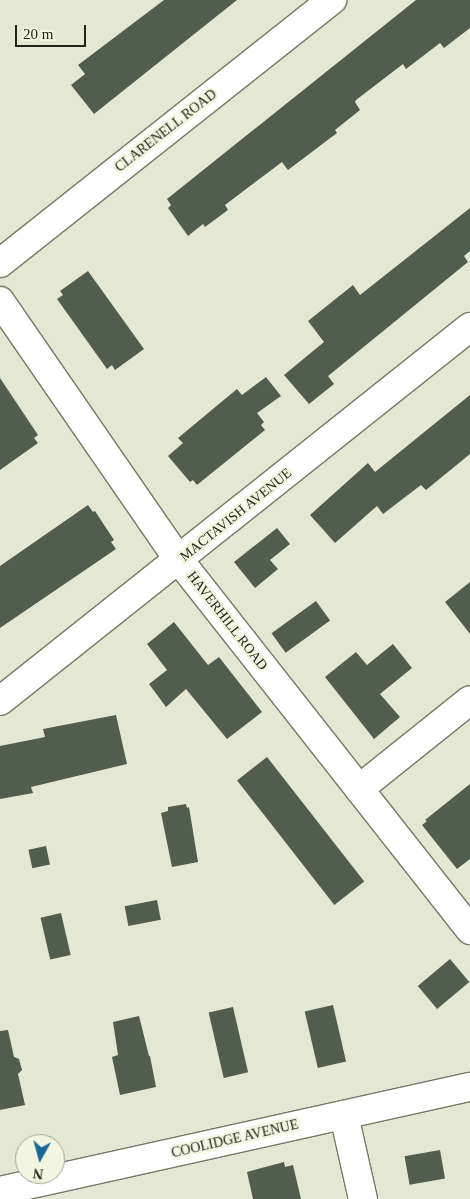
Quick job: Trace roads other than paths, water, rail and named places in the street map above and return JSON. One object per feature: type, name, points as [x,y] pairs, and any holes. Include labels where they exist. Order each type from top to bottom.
[{"type":"street","name":"CLARENELL ROAD","points":[[0,262],[332,0]]},
{"type":"street","name":"HAVERHILL ROAD","points":[[0,301],[179,560],[470,930]]},
{"type":"street","name":"MACTAVISH AVENUE","points":[[0,701],[470,327]]},
{"type":"street","points":[[359,789],[470,700]]},
{"type":"street","name":"COOLIDGE AVENUE","points":[[0,1191],[470,1087]]},
{"type":"street","points":[[344,1115],[363,1199]]}]
